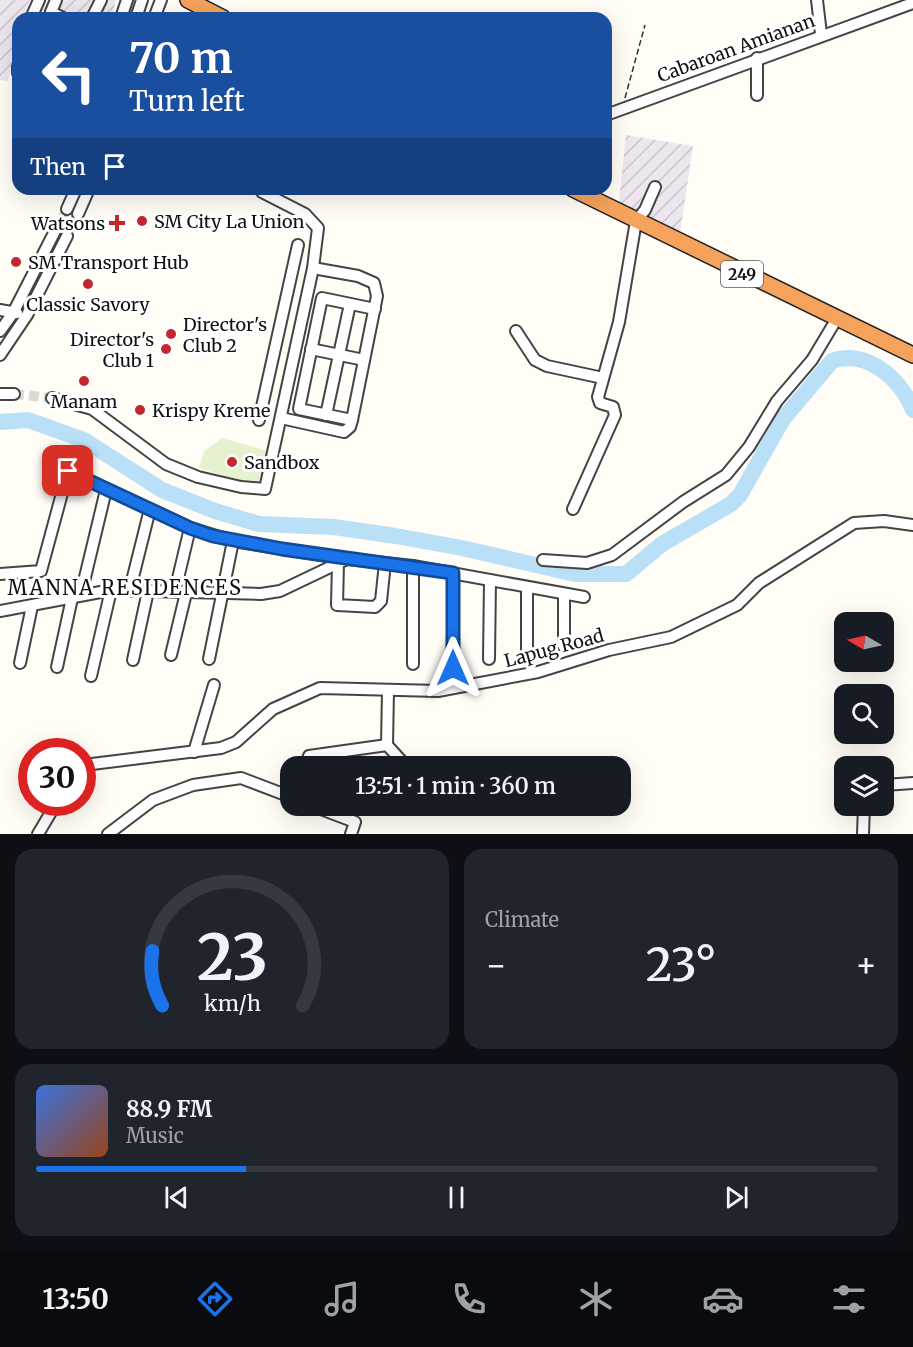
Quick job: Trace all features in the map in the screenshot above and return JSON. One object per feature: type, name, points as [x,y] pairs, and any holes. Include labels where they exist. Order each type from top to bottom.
[{"type":"highway","points":[[188,0],[211,12]]},
{"type":"highway","name":"249","points":[[585,195],[913,356]]},
{"type":"street","points":[[817,0],[821,34]]},
{"type":"street","name":"Cabaroan Amianan","points":[[612,112],[821,34],[913,3]]},
{"type":"street","points":[[757,58],[758,95]]},
{"type":"street","points":[[573,509],[615,415],[613,407],[598,401],[619,322],[636,221],[645,210],[655,187]]},
{"type":"street","points":[[67,209],[73,195]]},
{"type":"street","points":[[78,214],[86,195]]},
{"type":"street","points":[[52,398],[92,409],[166,464],[198,477],[260,490],[265,489],[313,268],[318,228],[306,214],[267,195]]},
{"type":"street","points":[[0,331],[13,313],[56,231]]},
{"type":"street","points":[[0,355],[27,315],[67,236]]},
{"type":"street","points":[[259,420],[298,245]]},
{"type":"street","points":[[281,418],[344,432],[351,427],[378,296],[375,283],[358,276],[313,268]]},
{"type":"street","points":[[352,420],[299,409],[311,349],[322,298],[375,309]]},
{"type":"street","points":[[326,415],[350,304]]},
{"type":"street","points":[[0,310],[27,315]]},
{"type":"street","points":[[543,560],[587,563],[612,555],[683,502],[726,475],[749,447],[777,401],[812,360],[836,320]]},
{"type":"street","points":[[516,331],[535,360],[547,366],[603,378]]},
{"type":"street","points":[[276,341],[296,345]]},
{"type":"street","points":[[311,349],[364,360]]},
{"type":"street","points":[[0,394],[14,394]]},
{"type":"street","points":[[0,574],[41,571],[68,471],[190,528],[233,541],[342,561],[413,566],[584,597]]},
{"type":"street","points":[[57,667],[106,490]]},
{"type":"street","points":[[130,589],[150,509]]},
{"type":"street","name":"Lapug Road","points":[[96,764],[221,748],[236,742],[273,709],[320,688],[438,691],[538,672],[609,650],[671,637],[737,605],[759,583],[854,523],[884,521],[913,525]]},
{"type":"street","points":[[171,655],[190,528]]},
{"type":"street","points":[[208,659],[233,541]]},
{"type":"street","points":[[342,561],[337,605],[375,607],[381,601],[385,563]]},
{"type":"street","points":[[0,611],[111,590],[223,591],[261,594],[280,591],[342,561]]},
{"type":"street","points":[[413,566],[413,664]]},
{"type":"street","points":[[453,573],[453,668]]},
{"type":"street","points":[[489,659],[490,580]]},
{"type":"street","points":[[527,587],[527,656]]},
{"type":"street","points":[[91,676],[111,590]]},
{"type":"street","points":[[133,660],[148,591]]},
{"type":"street","points":[[564,594],[564,647]]},
{"type":"street","points":[[20,663],[32,606]]},
{"type":"street","points":[[194,752],[214,685]]},
{"type":"street","points":[[388,690],[387,745],[397,756]]},
{"type":"street","points":[[309,756],[387,745]]},
{"type":"street","points":[[108,834],[153,800],[193,785],[241,777],[280,793]]},
{"type":"street","points":[[894,784],[913,783]]},
{"type":"street","points":[[38,834],[49,816]]},
{"type":"street","points":[[339,816],[355,822],[351,834]]},
{"type":"street","points":[[862,834],[863,816]]},
{"type":"path","points":[[623,108],[645,25]]},
{"type":"shaded area","points":[[0,0],[30,0],[25,12],[12,12],[12,62],[8,81],[0,80]]},
{"type":"shaded area","points":[[45,0],[116,0],[113,12],[40,12]]},
{"type":"shaded area","points":[[626,135],[693,146],[680,233],[619,202]]},
{"type":"green space","name":"Sandbox","points":[[222,438],[268,451],[258,487],[199,468],[204,451]]},
{"type":"waterway","points":[[0,422],[28,420],[84,440],[162,490],[215,511],[259,524],[334,527],[462,548],[575,574],[626,574],[662,544],[731,504],[740,495],[783,419],[832,361],[845,358],[857,359],[881,369],[900,388],[913,410]]},
{"type":"tunnel","points":[[55,231],[67,209]]},
{"type":"tunnel","points":[[67,236],[78,214]]},
{"type":"tunnel","points":[[14,394],[52,398]]},
{"type":"place","name":"SM City La Union","points":[[142,221]]},
{"type":"place","name":"Watsons","points":[[117,223]]},
{"type":"place","name":"SM Transport Hub","points":[[16,262]]},
{"type":"place","name":"Classic Savory","points":[[88,284]]},
{"type":"place","name":"Director's Club 2","points":[[171,334]]},
{"type":"place","name":"Director's Club 1","points":[[166,349]]},
{"type":"place","name":"Manam","points":[[84,381]]},
{"type":"place","name":"Krispy Kreme","points":[[140,410]]},
{"type":"place","name":"Sandbox","points":[[232,462]]},
{"type":"district","name":"MANNA RESIDENCES","points":[[125,587]]},
{"type":"route","points":[[68,471],[190,528],[213,536],[282,549],[453,573],[453,668]]}]
